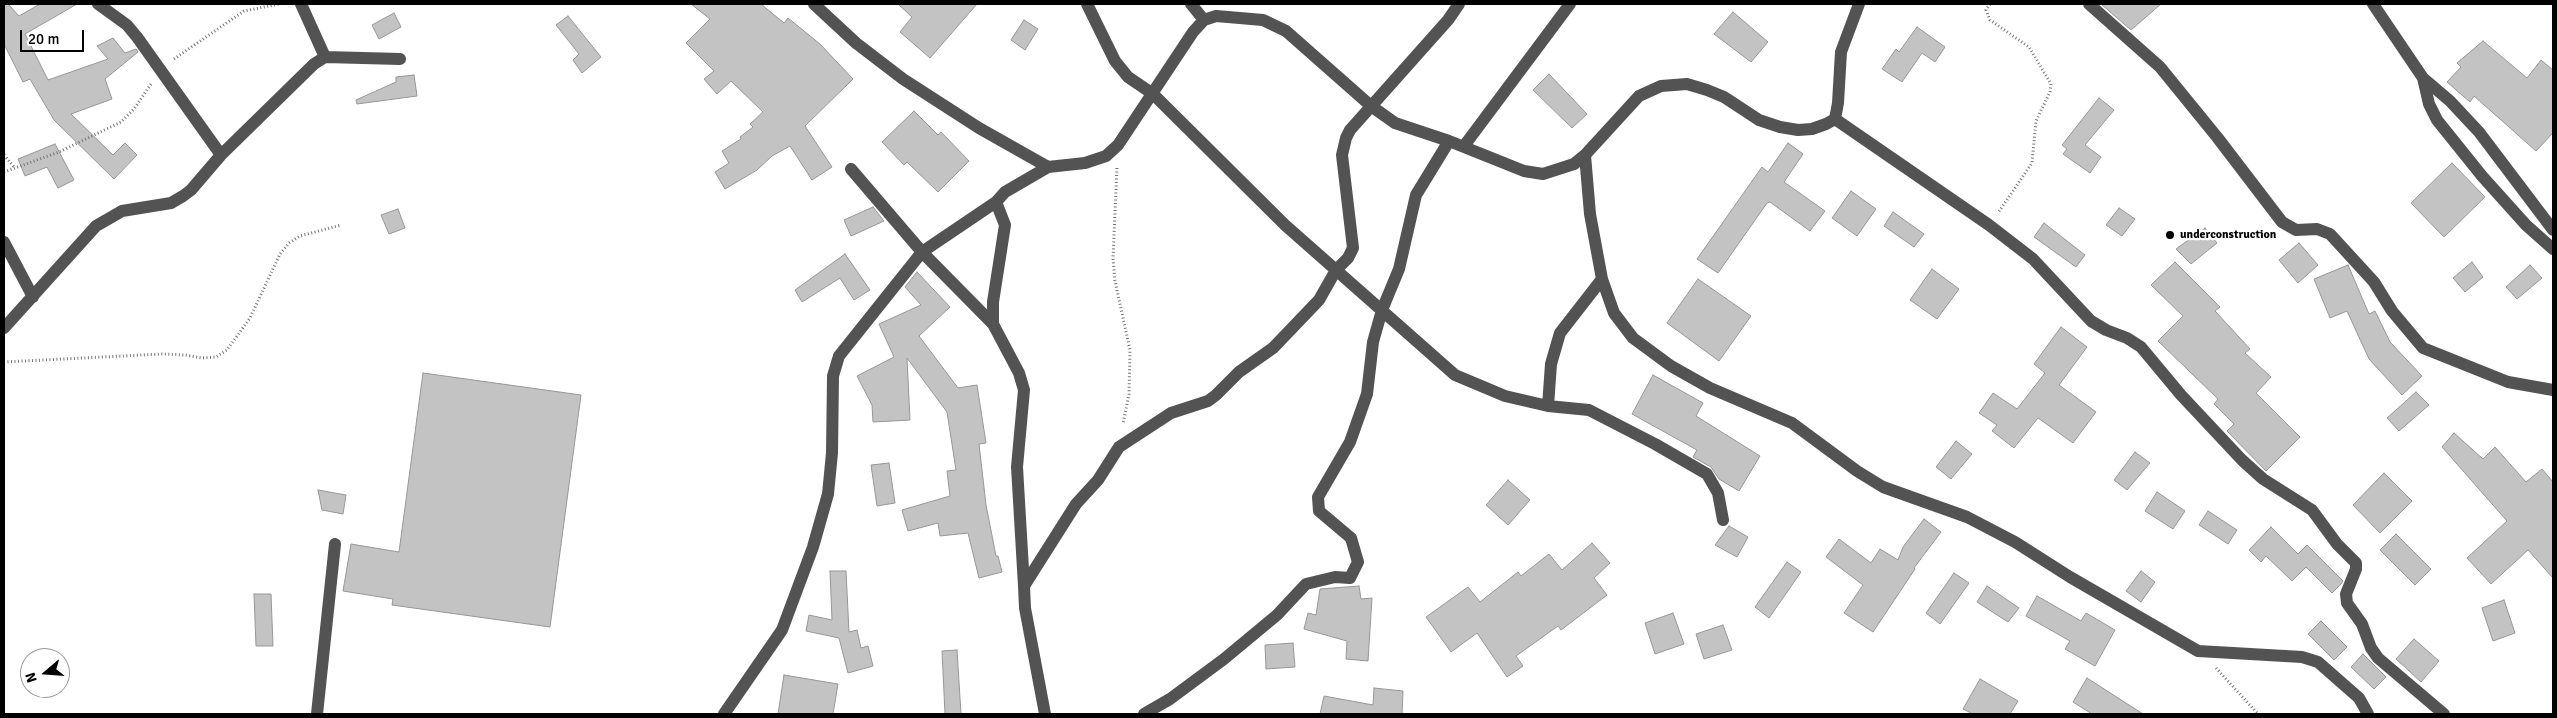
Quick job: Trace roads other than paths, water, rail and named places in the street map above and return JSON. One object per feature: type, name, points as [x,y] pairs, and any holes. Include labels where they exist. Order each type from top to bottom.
[{"type":"street","points":[[98,4],[126,25],[221,154]]},
{"type":"street","points":[[301,4],[325,57]]},
{"type":"street","points":[[814,4],[856,43],[903,79],[979,128],[1048,167]]},
{"type":"street","points":[[1087,4],[1115,61],[1128,77],[1153,94],[1285,224],[1455,375],[1505,396],[1548,406],[1589,410],[1707,474],[1718,493],[1723,520]]},
{"type":"street","points":[[1191,4],[1204,20]]},
{"type":"street","points":[[1024,586],[1076,504],[1098,480],[1119,447],[1162,418],[1208,401],[1239,372],[1273,348],[1322,295],[1336,270],[1348,258],[1353,248],[1342,155],[1350,130],[1448,20],[1459,4]]},
{"type":"street","points":[[1464,146],[1570,4]]},
{"type":"street","points":[[1835,119],[1838,103],[1841,52],[1859,4]]},
{"type":"street","points":[[2089,4],[2160,68],[2217,137],[2282,222],[2296,230],[2317,229],[2330,234],[2374,282],[2392,310],[2423,348],[2508,382],[2553,390]]},
{"type":"street","points":[[2373,4],[2423,78],[2479,132],[2553,230]]},
{"type":"street","points":[[724,714],[782,630],[813,547],[828,494],[832,453],[833,376],[839,356],[922,252],[996,202],[1004,192],[1048,167],[1095,161],[1106,156],[1118,145],[1193,32],[1204,20],[1216,16],[1263,20],[1275,25],[1286,31],[1372,106],[1395,123],[1449,140],[1524,171],[1543,174],[1574,164],[1585,156],[1639,96],[1661,86],[1687,84],[1707,90],[1724,97],[1759,120],[1780,127],[1798,130],[1812,129],[1835,119]]},
{"type":"street","points":[[4,328],[96,226],[122,211],[171,203],[183,196],[191,190],[221,154],[305,71],[325,57],[400,59]]},
{"type":"street","points":[[2423,78],[2429,104],[2437,120],[2482,176],[2526,225],[2553,249]]},
{"type":"street","points":[[1835,119],[1989,225],[2033,259],[2090,321],[2127,338],[2141,347],[2181,395],[2242,460],[2263,479],[2303,502],[2321,519],[2338,544],[2356,563],[2356,569],[2346,594],[2347,603],[2362,624],[2371,648],[2378,658],[2444,714]]},
{"type":"street","points":[[1144,714],[1170,699],[1224,659],[1277,614],[1306,584],[1335,577],[1350,578],[1358,562],[1351,538],[1319,511],[1318,497],[1350,442],[1367,394],[1371,349],[1382,310],[1399,269],[1416,195],[1449,140]]},
{"type":"street","points":[[1585,156],[1590,214],[1602,279],[1614,313],[1633,338],[1672,366],[1710,388],[1792,423],[1857,471],[1883,487],[1967,517],[2015,542],[2198,651],[2302,656],[2318,662],[2359,698],[2368,714]]},
{"type":"street","points":[[851,169],[922,252],[992,324],[1019,373],[1024,390],[1017,468],[1025,608],[1046,714]]},
{"type":"street","points":[[992,324],[993,302],[1006,225],[996,202]]},
{"type":"street","points":[[4,242],[33,297]]},
{"type":"street","points":[[1548,406],[1551,364],[1560,334],[1602,279]]},
{"type":"street","points":[[317,714],[335,544]]},
{"type":"place","name":"underconstruction","points":[[2170,235]]}]
